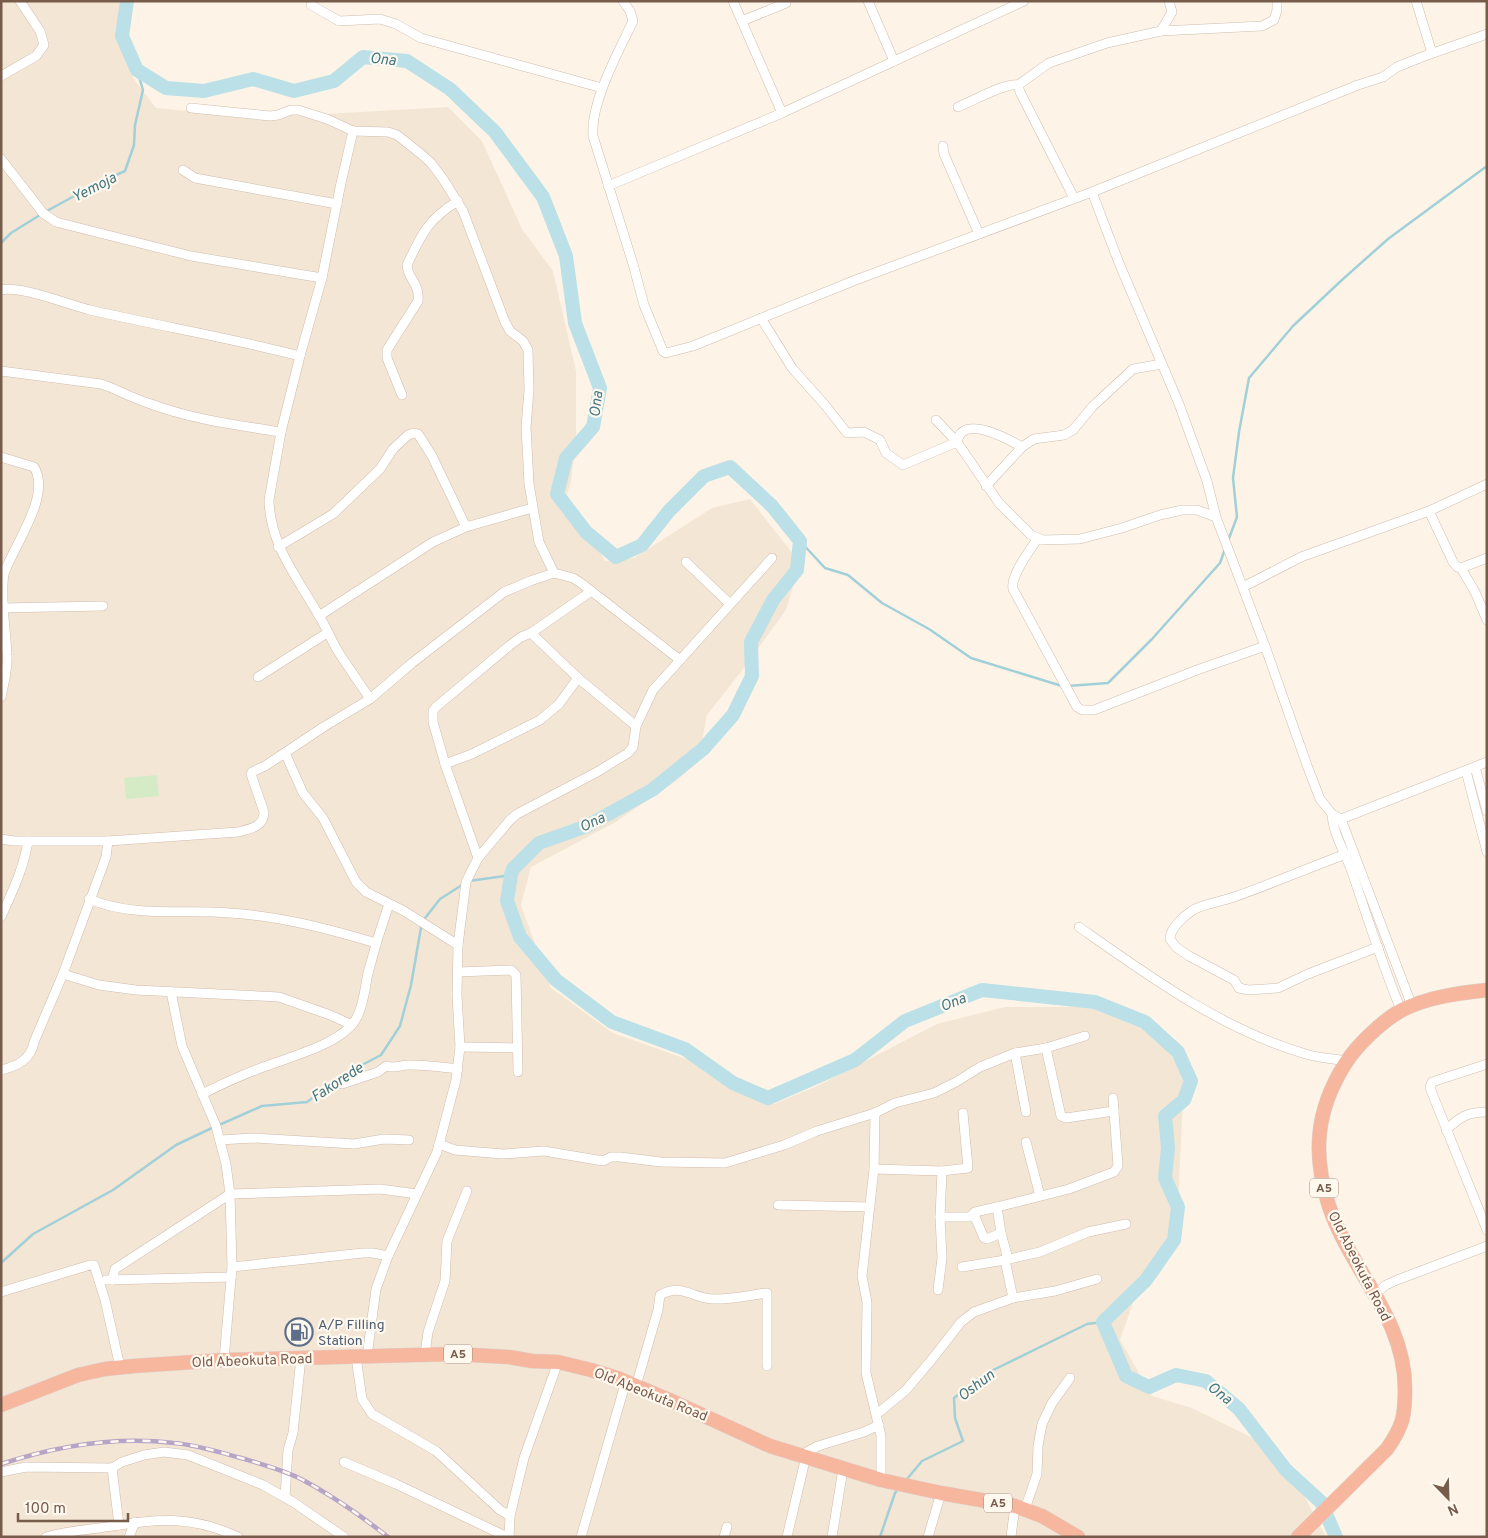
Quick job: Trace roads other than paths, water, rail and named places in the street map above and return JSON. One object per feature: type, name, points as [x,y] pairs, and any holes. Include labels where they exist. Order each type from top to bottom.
[{"type":"highway","name":"Old Abeokuta Road","points":[[1298,1537],[1379,1459],[1397,1434],[1405,1412],[1405,1371],[1398,1342],[1376,1294],[1340,1231],[1329,1206],[1322,1176],[1319,1149],[1320,1127],[1326,1101],[1333,1083],[1355,1050],[1373,1032],[1407,1008],[1448,996],[1487,990]]},
{"type":"highway","name":"Old Abeokuta Road","points":[[1,1405],[78,1375],[120,1367],[224,1360],[426,1354],[501,1356],[532,1362],[558,1362],[591,1370],[631,1384],[770,1446],[881,1480],[1020,1508],[1042,1516],[1078,1537]]},
{"type":"street","points":[[1,76],[36,56],[44,45],[40,31],[20,1]]},
{"type":"street","points":[[623,1],[630,11],[633,21],[602,88],[592,127],[593,136],[644,305],[664,353],[693,346],[853,281],[1092,192],[1358,85],[1383,78],[1397,67],[1487,34]]},
{"type":"street","points":[[733,1],[782,113]]},
{"type":"street","points":[[868,1],[894,61]]},
{"type":"street","points":[[608,186],[782,113],[1024,1]]},
{"type":"street","points":[[1161,31],[1172,12],[1169,1]]},
{"type":"street","points":[[1018,86],[1049,63],[1108,43],[1161,31],[1262,26],[1274,20],[1277,1]]},
{"type":"street","points":[[1416,1],[1432,53]]},
{"type":"street","points":[[742,21],[786,3]]},
{"type":"street","points":[[311,5],[339,21],[380,19],[406,28],[421,38],[602,88]]},
{"type":"street","points":[[958,107],[1004,87],[1014,84],[1018,86]]},
{"type":"street","points":[[1018,86],[1074,198]]},
{"type":"street","points":[[191,108],[270,116],[290,110],[298,110],[328,119],[353,131],[388,132],[397,135],[431,163],[463,211],[505,322],[510,331],[523,341],[528,350],[529,390],[526,434],[529,484],[541,549],[554,573]]},
{"type":"street","points":[[353,131],[322,278],[281,432],[269,500],[270,521],[278,546],[293,575],[370,699]]},
{"type":"street","points":[[943,146],[944,154],[980,234]]},
{"type":"street","points":[[1,159],[43,213],[56,222],[191,256],[322,278]]},
{"type":"street","points":[[183,170],[194,178],[337,204]]},
{"type":"street","points":[[1092,192],[1207,481],[1216,517],[1265,646],[1308,768],[1320,799],[1335,819],[1407,1008]]},
{"type":"street","points":[[402,395],[387,358],[387,350],[418,301],[419,292],[407,271],[407,265],[426,228],[436,216],[458,201]]},
{"type":"street","points":[[1,290],[20,291],[88,309],[300,356]]},
{"type":"street","points":[[761,318],[792,368],[826,405],[847,433],[864,432],[880,440],[886,453],[903,465],[957,442]]},
{"type":"street","points":[[986,486],[1022,447],[1034,439],[1067,434],[1073,430],[1093,406],[1133,369],[1162,364]]},
{"type":"street","points":[[1,371],[101,384],[175,412],[281,432]]},
{"type":"street","points":[[936,420],[957,442],[999,503],[1018,524],[1032,535],[1043,540],[1080,539],[1182,510],[1197,510],[1216,517]]},
{"type":"street","points":[[957,442],[961,432],[976,430],[996,433],[1022,447]]},
{"type":"street","points":[[278,546],[334,514],[380,469],[393,449],[408,435],[414,433],[418,434],[422,439],[432,456],[466,527]]},
{"type":"street","points":[[1,457],[34,466],[38,473],[39,481],[33,512],[23,537],[2,574],[2,608],[7,656],[1,697]]},
{"type":"street","points":[[1243,587],[1301,557],[1429,511],[1487,484]]},
{"type":"street","points":[[319,616],[433,542],[466,527],[532,508]]},
{"type":"street","points":[[1429,511],[1453,562],[1457,567],[1461,568],[1475,592],[1487,620]]},
{"type":"street","points":[[1038,538],[1014,576],[1013,589],[1077,707],[1082,710],[1094,710],[1265,646]]},
{"type":"street","points":[[510,1516],[500,1510],[436,1451],[372,1414],[362,1399],[362,1356],[374,1298],[388,1256],[439,1144],[456,1080],[460,1047],[457,995],[458,945],[466,882],[478,858],[517,814],[597,772],[628,753],[633,747],[636,726],[654,690],[772,558]]},
{"type":"street","points":[[1461,568],[1487,558]]},
{"type":"street","points":[[686,562],[730,604]]},
{"type":"street","points":[[1,839],[108,841],[238,832],[257,826],[264,818],[264,812],[251,774],[252,772],[370,699],[412,662],[504,592],[554,573],[573,578],[680,660]]},
{"type":"street","points":[[478,858],[445,764],[433,722],[433,711],[509,646],[590,592]]},
{"type":"street","points":[[2,608],[103,606]]},
{"type":"street","points":[[258,677],[328,633]]},
{"type":"street","points":[[531,633],[578,678],[636,726]]},
{"type":"street","points":[[445,764],[472,754],[540,720],[559,704],[578,678]]},
{"type":"street","points":[[285,753],[304,793],[323,818],[356,882],[366,892],[404,911],[458,945]]},
{"type":"street","points":[[1335,819],[1487,762]]},
{"type":"street","points":[[1470,769],[1487,811]]},
{"type":"street","points":[[1470,769],[1487,852]]},
{"type":"street","points":[[1335,819],[1378,947],[1407,1008]]},
{"type":"street","points":[[1,917],[20,872],[28,841]]},
{"type":"street","points":[[1,1070],[18,1065],[32,1052],[34,1042],[63,974],[106,856],[108,841]]},
{"type":"street","points":[[1346,854],[1232,898],[1198,908],[1180,922],[1170,933],[1170,939],[1176,947],[1188,956],[1234,980],[1239,988],[1248,990],[1278,988],[1308,974],[1378,947]]},
{"type":"street","points":[[90,899],[128,910],[230,913],[275,919],[336,931],[376,943]]},
{"type":"street","points":[[202,1094],[272,1064],[304,1053],[327,1042],[352,1025],[357,1018],[376,943],[389,904]]},
{"type":"street","points":[[1079,926],[1129,963],[1245,1031],[1311,1056],[1347,1061]]},
{"type":"street","points":[[458,972],[511,970],[516,974],[518,1072]]},
{"type":"street","points":[[63,974],[106,986],[171,992],[279,997],[352,1025]]},
{"type":"street","points":[[171,992],[182,1046],[220,1140],[226,1164],[230,1194],[232,1267],[224,1360]]},
{"type":"street","points":[[439,1144],[455,1150],[503,1154],[544,1151],[603,1161],[611,1157],[620,1157],[661,1162],[725,1163],[763,1152],[874,1113],[895,1103],[934,1093],[980,1067],[1015,1053],[1046,1048],[1085,1036]]},
{"type":"street","points":[[460,1047],[518,1048]]},
{"type":"street","points":[[1046,1048],[1061,1116],[1066,1118],[1114,1111]]},
{"type":"street","points":[[1015,1053],[1026,1112]]},
{"type":"street","points":[[1487,1064],[1432,1082],[1430,1087],[1487,1230]]},
{"type":"street","points":[[342,1084],[378,1072],[386,1066],[394,1068],[407,1065],[458,1068]]},
{"type":"street","points":[[971,1216],[975,1212],[1069,1189],[1114,1172],[1118,1166],[1113,1098]]},
{"type":"street","points":[[1446,1130],[1465,1115],[1474,1112],[1487,1112]]},
{"type":"street","points":[[874,1113],[874,1169],[862,1276],[866,1302],[866,1373],[879,1425],[882,1462],[881,1480]]},
{"type":"street","points":[[874,1169],[942,1170],[968,1168],[963,1113]]},
{"type":"street","points":[[220,1140],[253,1138],[354,1144],[384,1139],[409,1140]]},
{"type":"street","points":[[1026,1142],[1040,1196]]},
{"type":"street","points":[[938,1290],[942,1258],[940,1216],[942,1170]]},
{"type":"street","points":[[112,1280],[115,1269],[230,1194],[380,1189],[417,1194]]},
{"type":"street","points":[[426,1354],[428,1332],[444,1280],[447,1241],[467,1191]]},
{"type":"street","points":[[778,1205],[870,1207]]},
{"type":"street","points":[[997,1207],[1001,1233],[1008,1255],[1005,1260],[1014,1298]]},
{"type":"street","points":[[940,1216],[975,1217],[984,1238],[987,1239],[1001,1233]]},
{"type":"street","points":[[962,1267],[1040,1252],[1088,1232],[1126,1224]]},
{"type":"street","points":[[1376,1294],[1386,1285],[1397,1280],[1487,1246]]},
{"type":"street","points":[[232,1267],[373,1253],[388,1256]]},
{"type":"street","points":[[1,1292],[94,1265],[100,1280],[120,1367]]},
{"type":"street","points":[[100,1280],[231,1277]]},
{"type":"street","points":[[877,1414],[906,1390],[934,1358],[961,1322],[974,1312],[1014,1298],[1055,1291],[1096,1279]]},
{"type":"street","points":[[581,1537],[631,1384],[658,1310],[660,1295],[668,1291],[680,1290],[712,1299],[767,1293],[767,1366]]},
{"type":"street","points":[[285,1497],[288,1450],[293,1433],[301,1358]]},
{"type":"street","points":[[344,1462],[396,1484],[506,1536],[524,1458],[558,1362]]},
{"type":"street","points":[[1011,1537],[1020,1508],[1037,1474],[1038,1446],[1042,1424],[1052,1403],[1070,1378]]},
{"type":"street","points":[[787,1537],[803,1474],[805,1457],[810,1449],[857,1435],[879,1425]]},
{"type":"street","points":[[1,1472],[26,1467],[112,1468],[122,1462],[144,1455],[164,1452],[188,1455],[263,1485],[285,1497],[344,1537]]},
{"type":"street","points":[[112,1468],[119,1525]]},
{"type":"street","points":[[832,1537],[843,1469]]},
{"type":"street","points":[[928,1537],[941,1493]]},
{"type":"street","points":[[46,1537],[75,1530],[135,1522],[171,1520],[203,1524],[238,1537]]},
{"type":"street","points":[[129,1537],[135,1522]]},
{"type":"street","points":[[724,1537],[727,1527]]},
{"type":"waterway","name":"Ona","points":[[127,1],[122,36],[137,70],[166,88],[204,91],[253,79],[294,91],[334,81],[363,57],[407,61],[450,89],[495,132],[543,197],[566,256],[575,323],[600,388],[593,427],[566,458],[557,494],[586,532],[616,557],[642,545],[669,511],[704,476],[730,467],[772,506],[800,541],[797,570],[773,600],[751,642],[752,676],[733,715],[703,749],[652,790],[587,826],[539,843],[513,869],[507,901],[520,937],[556,980],[612,1022],[685,1049],[733,1083],[768,1098],[855,1060],[905,1021],[982,990],[1095,1002],[1145,1022],[1178,1052],[1191,1081],[1184,1100],[1165,1116],[1168,1148],[1165,1178],[1178,1207],[1174,1240],[1146,1280],[1103,1322],[1126,1376],[1149,1387],[1176,1375],[1206,1381],[1239,1409],[1286,1470],[1321,1502],[1336,1537]]},
{"type":"waterway","name":"Yemoja","points":[[45,212],[98,183],[125,171],[134,145],[135,125],[143,90],[137,70]]},
{"type":"waterway","points":[[1228,541],[1237,517],[1233,478],[1249,378],[1293,326],[1343,279],[1388,239],[1487,166]]},
{"type":"waterway","name":"Yemoja","points":[[1,243],[11,233],[40,215]]},
{"type":"waterway","points":[[800,541],[825,568],[848,575],[882,603],[929,629],[971,658],[1062,686]]},
{"type":"waterway","points":[[1068,686],[1108,683],[1152,639],[1220,563],[1225,549]]},
{"type":"waterway","name":"Fakorede","points":[[469,881],[511,875]]},
{"type":"waterway","name":"Fakorede","points":[[219,1125],[262,1106],[307,1102],[347,1073],[381,1055],[400,1026],[411,985],[422,922],[440,899],[462,885]]},
{"type":"waterway","name":"Fakorede","points":[[1,1263],[33,1234],[113,1190],[176,1145],[214,1127]]},
{"type":"waterway","name":"Oshun","points":[[907,1479],[922,1461],[963,1441],[955,1418],[954,1398],[983,1375],[1087,1324],[1103,1322]]},
{"type":"waterway","name":"Oshun","points":[[880,1537],[898,1489]]},
{"type":"railway","points":[[1,1464],[43,1452],[87,1444],[152,1441],[191,1445],[263,1465],[299,1478],[345,1505],[388,1537]]},
{"type":"place","name":"A/P Filling Station","points":[[299,1332]]}]
